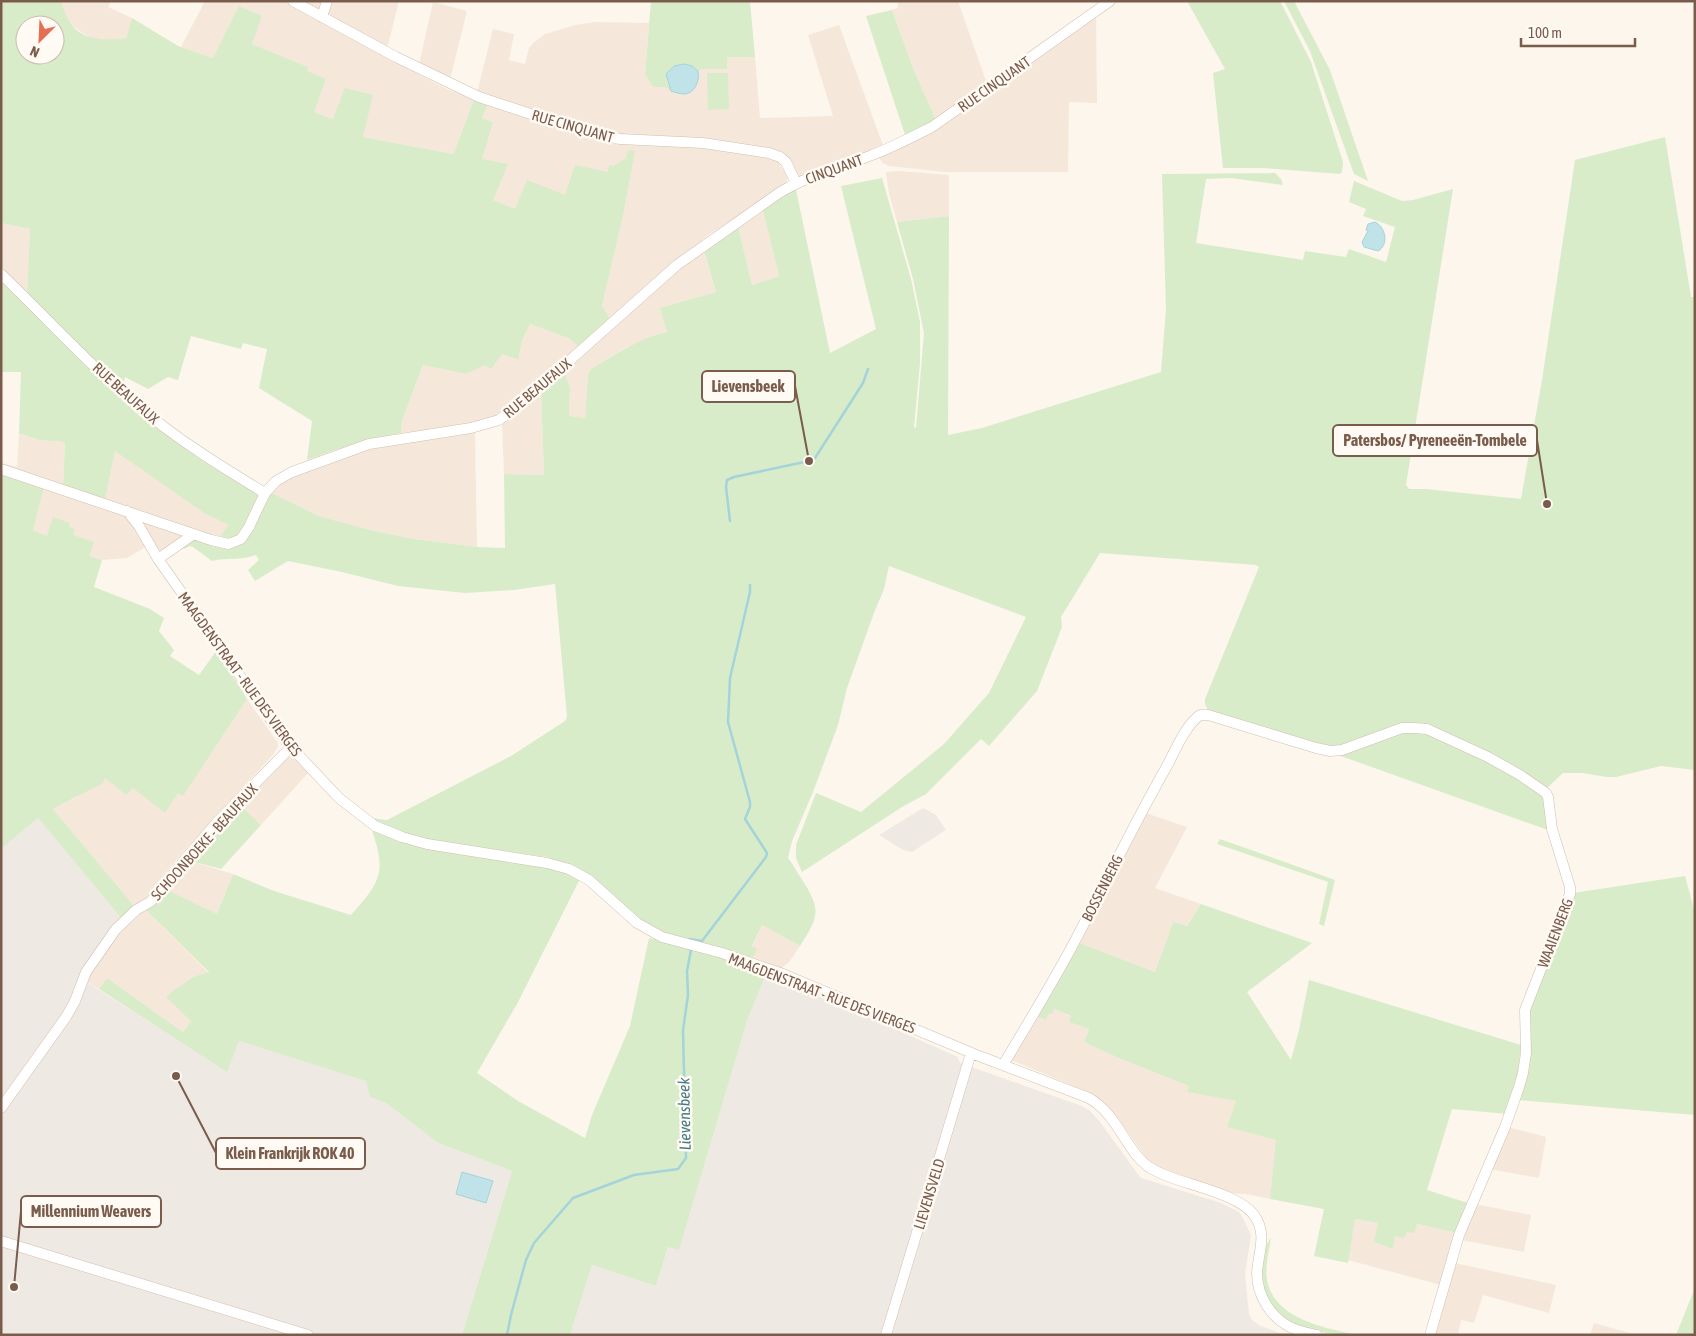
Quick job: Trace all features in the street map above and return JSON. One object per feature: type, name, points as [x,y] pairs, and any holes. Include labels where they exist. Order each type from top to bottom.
[{"type":"street","name":"RUE CINQUANT","points":[[292,1],[396,57],[479,97],[579,130],[620,139],[721,145],[769,153],[780,157],[786,162],[796,183]]},
{"type":"street","points":[[322,17],[327,1]]},
{"type":"street","name":"RUE CINQUANT","points":[[872,156],[910,139],[940,121],[1110,1]]},
{"type":"street","name":"CINQUANT","points":[[796,183],[872,156]]},
{"type":"street","name":"RUE BEAUFAUX","points":[[1,469],[229,544],[241,539],[264,496],[276,481],[292,472],[377,441],[471,428],[499,420],[532,394],[677,265],[796,183]]},
{"type":"street","name":"RUE BEAUFAUX","points":[[1,274],[103,375],[150,416],[264,496]]},
{"type":"street","points":[[127,512],[139,526],[158,559],[194,534]]},
{"type":"street","name":"MAAGDENSTRAAT - RUE DES VIERGES","points":[[158,559],[256,701],[291,747],[338,798],[364,819],[384,830],[427,844],[547,863],[569,869],[589,880],[628,916],[653,933],[673,941],[730,956],[783,974],[971,1053],[1068,1089],[1092,1100],[1115,1122],[1131,1148],[1148,1167],[1177,1181],[1229,1197],[1247,1208],[1255,1217],[1261,1237],[1262,1245],[1257,1274],[1264,1302],[1273,1314],[1288,1326],[1318,1335]]},
{"type":"street","name":"BOSSENBERG","points":[[1003,1065],[1024,1032],[1076,938],[1125,842],[1176,749],[1193,722],[1204,714]]},
{"type":"street","name":"WAAIENBERG","points":[[1204,714],[1330,751],[1352,747],[1402,728],[1426,729],[1503,765],[1543,790],[1548,797],[1552,829],[1570,887],[1570,894],[1526,1010],[1526,1053],[1521,1080],[1505,1127],[1459,1235],[1430,1335]]},
{"type":"street","name":"SCHOONBOEKE - BEAUFAUX","points":[[1,1108],[66,1017],[75,1002],[86,972],[116,929],[136,910],[150,902],[158,894],[218,821],[291,747]]},
{"type":"street","name":"LIEVENSVELD","points":[[886,1335],[971,1053]]},
{"type":"street","points":[[1,1241],[308,1335]]},
{"type":"shaded area","points":[[61,1],[111,1],[108,7],[132,18],[126,38],[104,41],[90,38],[74,27],[65,15]]},
{"type":"shaded area","points":[[205,1],[285,1],[394,62],[447,89],[474,99],[455,154],[363,137],[372,95],[333,119],[314,112],[306,71],[307,67],[252,44],[239,7],[213,58],[181,47]]},
{"type":"shaded area","points":[[300,1],[399,1],[387,49]]},
{"type":"shaded area","points":[[897,1],[958,1],[986,81],[936,120],[913,68],[892,10],[898,8]]},
{"type":"shaded area","points":[[433,2],[467,11],[450,79],[419,65]]},
{"type":"shaded area","points":[[1096,17],[1097,103],[1069,102],[1068,172],[945,172],[889,166],[879,158],[881,155],[892,153],[902,147]]},
{"type":"shaded area","points":[[595,22],[649,23],[645,74],[653,87],[665,87],[671,91],[699,76],[698,71],[702,69],[727,69],[727,57],[755,57],[760,118],[833,116],[808,35],[839,25],[884,148],[800,178],[789,159],[588,129],[477,93],[493,29],[514,34],[509,60],[525,64],[529,48],[545,34],[575,25]]},
{"type":"shaded area","points":[[488,104],[577,132],[748,153],[776,160],[787,175],[787,180],[784,187],[708,235],[611,320],[602,306],[622,220],[626,158],[608,172],[566,195],[516,210],[493,200],[481,159],[493,122],[482,118]]},
{"type":"shaded area","points":[[899,171],[949,175],[949,216],[897,222],[889,194],[886,172]]},
{"type":"shaded area","points":[[762,207],[779,276],[752,285],[738,226]]},
{"type":"shaded area","points":[[1,223],[30,229],[27,296],[1,273]]},
{"type":"shaded area","points":[[704,250],[716,292],[661,308],[667,333],[659,334],[625,348],[591,369],[588,374],[585,418],[569,416],[570,388],[564,370],[674,271]]},
{"type":"shaded area","points":[[530,324],[570,339],[580,348],[527,395],[492,419],[466,425],[401,433],[402,421],[423,365],[466,374],[502,354],[517,360],[522,341]]},
{"type":"shaded area","points":[[541,390],[544,475],[504,474],[502,422]]},
{"type":"shaded area","points":[[475,432],[477,547],[414,539],[370,530],[319,516],[270,492],[276,485],[298,472],[370,446]]},
{"type":"shaded area","points":[[19,434],[39,440],[65,442],[63,487],[125,514],[147,546],[127,558],[102,560],[89,556],[68,527],[70,523],[47,536],[33,530],[1,473],[1,463],[17,467]]},
{"type":"shaded area","points":[[115,450],[204,513],[230,525],[220,536],[224,539],[105,500]]},
{"type":"shaded area","points":[[134,516],[188,535],[159,555]]},
{"type":"shaded area","points":[[247,699],[278,743],[278,747],[272,756],[182,853],[147,897],[135,907],[53,809],[77,797],[105,778],[133,788],[183,795]]},
{"type":"shaded area","points":[[290,754],[309,772],[261,825],[239,804]]},
{"type":"shaded area","points":[[923,808],[936,815],[946,830],[912,852],[903,850],[879,835]]},
{"type":"shaded area","points":[[1143,812],[1187,827],[1155,888],[1201,904],[1187,926],[1173,922],[1155,972],[1077,942]]},
{"type":"shaded area","points":[[38,818],[121,918],[85,981],[227,1071],[239,1041],[367,1081],[370,1097],[386,1103],[438,1143],[512,1171],[462,1335],[1,1335],[1,849]]},
{"type":"shaded area","points":[[187,860],[233,874],[217,915],[165,889]]},
{"type":"shaded area","points":[[144,908],[209,973],[193,977],[186,982],[191,1021],[183,1032],[107,978],[99,989],[85,981],[117,934]]},
{"type":"shaded area","points":[[762,925],[800,946],[790,961],[781,969],[753,958],[756,949],[752,947]]},
{"type":"shaded area","points":[[767,972],[958,1057],[960,1063],[1082,1106],[1090,1111],[1100,1122],[1141,1178],[1221,1203],[1239,1212],[1251,1235],[1245,1274],[1249,1314],[1252,1320],[1259,1325],[1285,1335],[570,1335],[592,1265],[656,1286],[668,1247],[679,1249],[747,1021]]},
{"type":"shaded area","points":[[1054,1009],[1072,1017],[1070,1022],[1089,1029],[1084,1042],[1189,1086],[1188,1092],[1236,1101],[1228,1127],[1277,1140],[1270,1199],[1229,1193],[1173,1176],[1149,1162],[1116,1115],[1091,1093],[1011,1060],[1035,1015],[1049,1013]]},
{"type":"shaded area","points":[[1508,1127],[1546,1137],[1539,1178],[1489,1169]]},
{"type":"shaded area","points":[[1475,1204],[1531,1215],[1524,1252],[1461,1240]]},
{"type":"shaded area","points":[[1355,1219],[1378,1223],[1392,1249],[1395,1236],[1407,1232],[1417,1224],[1457,1233],[1441,1285],[1348,1260]]},
{"type":"shaded area","points":[[1455,1263],[1556,1285],[1549,1313],[1483,1295],[1474,1323],[1461,1320],[1458,1335],[1431,1335]]},
{"type":"shaded area","points":[[1594,1323],[1637,1335],[1590,1335]]},
{"type":"green space","points":[[1,1],[61,1],[70,23],[84,35],[93,38],[126,38],[132,18],[178,46],[213,58],[239,6],[262,16],[252,44],[308,67],[307,71],[326,79],[314,112],[333,119],[345,88],[373,95],[363,137],[454,154],[474,99],[488,104],[482,118],[493,122],[482,159],[508,164],[493,200],[515,209],[527,180],[565,195],[575,165],[608,172],[609,165],[614,166],[626,158],[628,150],[635,151],[622,220],[602,306],[611,320],[580,348],[570,339],[530,324],[522,341],[518,360],[502,354],[491,369],[485,365],[466,374],[423,365],[402,421],[401,433],[365,441],[307,460],[312,421],[259,388],[267,349],[243,343],[241,349],[191,336],[178,380],[168,377],[148,389],[125,377],[123,390],[27,296],[30,229],[1,223]]},
{"type":"green space","points":[[651,1],[750,1],[755,57],[727,57],[727,69],[702,69],[698,71],[692,66],[667,80],[671,91],[665,87],[653,87],[645,74]]},
{"type":"green space","points":[[1187,1],[1280,1],[1311,62],[1343,162],[1340,174],[1263,168],[1223,168],[1213,73],[1225,69]]},
{"type":"green space","points":[[1284,1],[1294,1],[1330,70],[1368,181],[1354,174],[1310,51]]},
{"type":"green space","points":[[892,10],[913,68],[936,120],[906,138],[866,16]]},
{"type":"green space","points":[[707,73],[728,73],[729,109],[708,110]]},
{"type":"green space","points":[[1665,137],[1691,297],[1695,297],[1695,770],[1661,766],[1616,777],[1563,773],[1547,788],[1423,725],[1330,748],[1209,712],[1205,699],[1259,567],[1256,565],[1100,553],[1061,617],[1062,627],[1037,691],[989,746],[981,739],[926,794],[902,807],[802,872],[796,858],[796,845],[816,793],[861,812],[944,744],[989,693],[1026,617],[889,566],[884,589],[847,688],[838,725],[792,841],[788,858],[812,897],[816,912],[814,919],[800,946],[762,925],[752,946],[757,949],[753,958],[659,933],[560,862],[547,857],[421,839],[390,830],[371,818],[387,820],[511,756],[565,721],[567,717],[555,584],[514,590],[465,593],[398,586],[288,561],[255,581],[248,570],[259,560],[256,555],[212,561],[193,547],[190,546],[184,549],[181,546],[194,539],[229,548],[239,546],[246,540],[270,492],[319,516],[370,530],[414,539],[477,547],[505,548],[504,474],[544,475],[541,390],[564,370],[570,388],[569,416],[585,418],[588,374],[591,369],[637,343],[667,332],[660,308],[716,292],[704,250],[738,226],[752,285],[779,276],[762,207],[795,185],[830,353],[876,329],[841,186],[882,178],[911,279],[920,322],[920,363],[914,427],[916,428],[924,333],[913,279],[897,222],[949,216],[948,435],[982,428],[1161,372],[1166,309],[1162,174],[1275,173],[1281,179],[1283,185],[1231,178],[1206,179],[1196,243],[1303,260],[1305,251],[1346,257],[1349,249],[1386,262],[1395,227],[1363,216],[1366,209],[1349,202],[1354,181],[1402,201],[1413,200],[1453,189],[1406,485],[1409,489],[1521,499],[1542,380],[1575,160]]},
{"type":"green space","points":[[1,278],[135,412],[204,462],[260,496],[237,537],[224,539],[220,536],[229,525],[204,513],[115,451],[105,500],[63,487],[65,442],[39,440],[19,434],[21,372],[1,372]]},
{"type":"green space","points":[[1,473],[44,487],[33,530],[47,536],[53,517],[70,523],[69,527],[75,529],[73,535],[94,542],[89,556],[102,560],[94,587],[150,609],[164,618],[159,631],[174,650],[170,656],[199,675],[217,650],[247,699],[183,796],[178,793],[165,813],[133,788],[126,795],[105,778],[103,783],[53,809],[135,907],[121,918],[38,818],[1,849]]},
{"type":"green space","points":[[1401,732],[1421,732],[1438,738],[1486,760],[1541,793],[1545,802],[1548,830],[1338,755]]},
{"type":"green space","points":[[239,804],[261,825],[221,869],[187,860]]},
{"type":"green space","points":[[372,829],[557,869],[580,879],[517,1004],[477,1073],[518,1101],[585,1138],[592,1115],[630,1026],[649,938],[698,948],[767,972],[747,1021],[679,1250],[668,1247],[656,1286],[592,1265],[570,1335],[462,1335],[512,1171],[438,1143],[386,1103],[370,1097],[366,1081],[239,1041],[227,1072],[99,989],[107,978],[183,1032],[191,1021],[166,997],[193,977],[209,972],[144,908],[165,889],[217,914],[233,874],[274,891],[351,915],[369,894],[379,871],[380,862]]},
{"type":"green space","points":[[1220,839],[1335,880],[1324,926],[1319,924],[1328,882],[1217,844]]},
{"type":"green space","points":[[1685,876],[1695,913],[1695,1115],[1517,1100],[1527,1015],[1573,893]]},
{"type":"green space","points":[[1201,904],[1312,943],[1247,992],[1291,1060],[1309,980],[1521,1045],[1518,1073],[1508,1114],[1452,1109],[1427,1190],[1471,1204],[1457,1233],[1417,1224],[1414,1233],[1407,1232],[1404,1238],[1395,1236],[1393,1249],[1374,1242],[1378,1223],[1355,1219],[1348,1263],[1314,1256],[1324,1209],[1270,1199],[1276,1140],[1227,1127],[1236,1101],[1187,1092],[1189,1086],[1084,1042],[1089,1029],[1069,1022],[1071,1016],[1054,1009],[1052,1014],[1049,1013],[1046,1020],[1035,1015],[1077,942],[1155,972],[1173,922],[1187,926]]},
{"type":"green space","points":[[1271,1238],[1267,1264],[1267,1280],[1272,1293],[1280,1304],[1290,1313],[1303,1320],[1357,1335],[1325,1333],[1309,1329],[1295,1324],[1282,1316],[1272,1305],[1265,1291],[1262,1274],[1264,1251]]},
{"type":"green space","points":[[1695,1288],[1695,1335],[1676,1335]]},
{"type":"water","points":[[684,64],[692,66],[698,71],[698,75],[694,89],[684,94],[671,91],[666,74],[674,66]]},
{"type":"water","points":[[1375,222],[1382,228],[1385,236],[1384,245],[1378,251],[1364,247],[1362,242],[1368,231],[1366,230],[1368,224]]},
{"type":"water","points":[[462,1172],[493,1181],[486,1203],[456,1194]]},
{"type":"waterway","name":"Lievensbeek","points":[[730,521],[726,487],[727,480],[815,458],[863,383],[868,369]]},
{"type":"waterway","name":"Lievensbeek","points":[[689,939],[702,941],[766,857],[767,853],[745,819],[750,802],[728,722],[730,678],[750,585]]},
{"type":"waterway","name":"Lievensbeek","points":[[507,1335],[526,1260],[534,1243],[573,1198],[634,1175],[678,1169],[686,1158],[683,1030],[688,995],[687,971],[691,950],[687,948]]},
{"type":"place","name":"Lievensbeek","points":[[809,461]]},
{"type":"place","name":"Patersbos/ Pyreneeën-Tombele","points":[[1547,504]]},
{"type":"place","name":"Klein Frankrijk ROK 40","points":[[176,1076]]},
{"type":"place","name":"Millennium Weavers","points":[[14,1287]]}]
